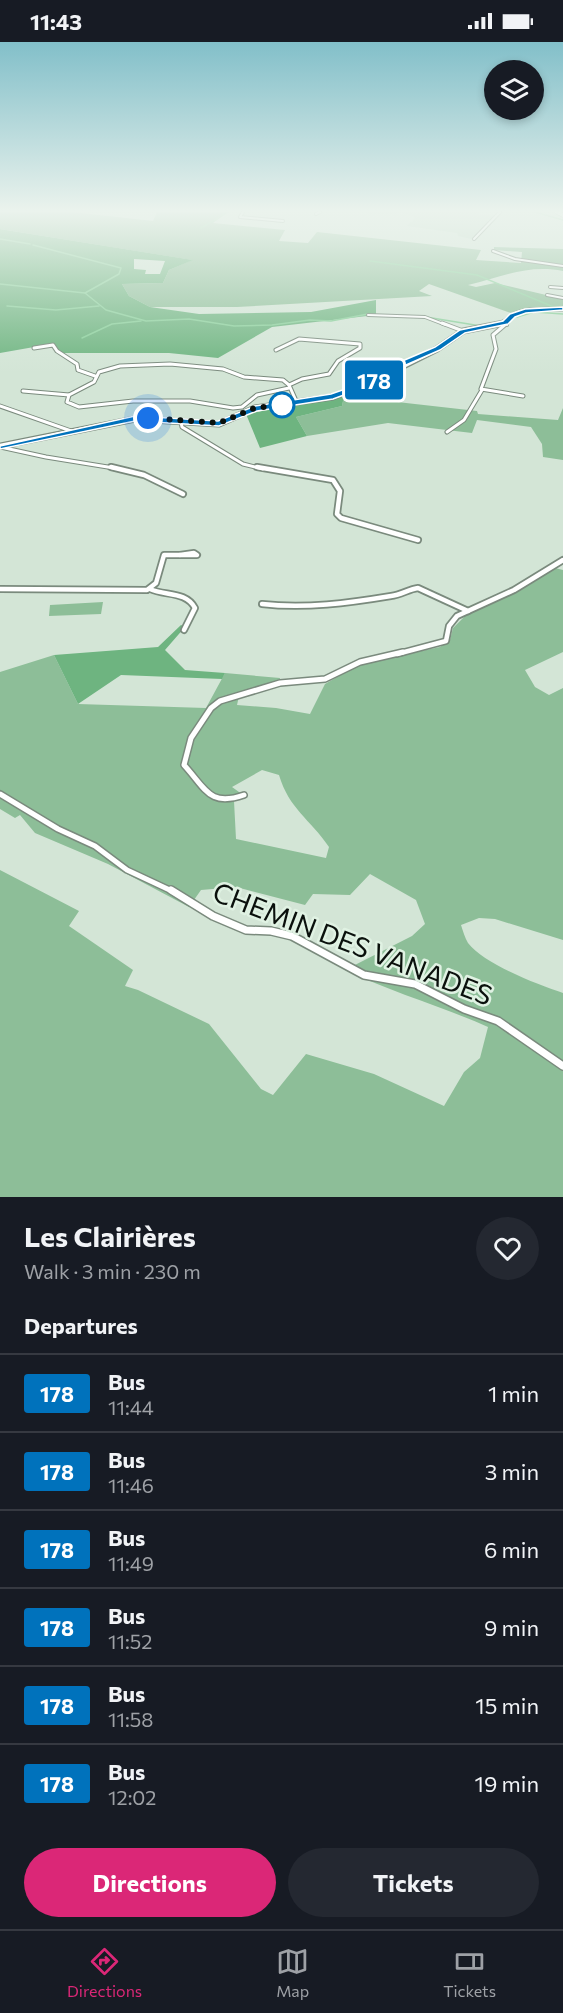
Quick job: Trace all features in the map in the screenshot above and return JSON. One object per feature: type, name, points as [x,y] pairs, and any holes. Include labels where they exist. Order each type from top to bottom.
[{"type":"street","points":[[550,287],[563,288]]},
{"type":"street","points":[[547,295],[563,298]]},
{"type":"street","points":[[447,432],[463,424],[476,406],[482,390],[483,376],[496,349],[494,335],[507,325],[513,315],[525,311],[563,309]]},
{"type":"street","points":[[368,315],[388,318],[425,317],[463,331]]},
{"type":"street","points":[[0,446],[135,418],[219,423],[255,408],[333,397],[371,382],[437,349],[463,331],[507,322]]},
{"type":"street","points":[[69,395],[67,402],[79,407],[133,401],[190,401],[232,408],[242,407],[257,395],[289,386],[302,379],[329,374],[338,361],[360,348],[360,344],[299,339],[276,350]]},
{"type":"street","points":[[34,348],[53,346],[55,350],[77,364],[78,370],[95,376]]},
{"type":"street","points":[[23,391],[69,395],[94,382],[95,376],[101,371],[120,366],[170,364],[223,369],[244,376],[283,380],[289,386],[297,403]]},
{"type":"street","points":[[482,390],[523,396]]},
{"type":"street","points":[[279,405],[294,397],[310,401]]},
{"type":"street","points":[[0,406],[74,432]]},
{"type":"street","points":[[181,422],[182,427],[243,464],[282,473],[333,480],[338,484],[341,496],[338,515],[418,540]]},
{"type":"street","points":[[0,446],[36,457],[147,475],[183,494]]},
{"type":"street","points":[[150,589],[156,583],[165,555],[180,555]]},
{"type":"street","points":[[244,795],[226,801],[215,799],[183,765],[191,738],[214,705],[258,687],[325,679],[360,662],[446,641],[449,626],[457,616],[514,590],[563,560]]},
{"type":"street","points":[[262,604],[281,607],[393,596],[417,588],[468,611]]},
{"type":"street","points":[[0,589],[150,589],[187,598],[193,603],[195,608],[184,630]]},
{"type":"street","name":"CHEMIN DES VANADES","points":[[0,794],[58,829],[95,846],[127,870],[183,896],[213,916],[246,930],[271,931],[292,936],[364,975],[415,984],[464,1009],[498,1021],[563,1066]]},
{"type":"green space","points":[[0,266],[134,266],[134,269],[146,270],[145,274],[160,274],[163,266],[179,266],[169,270],[163,283],[122,284],[129,296],[150,307],[199,314],[311,312],[376,300],[376,315],[272,327],[218,358],[169,353],[58,353],[51,344],[0,353]]},
{"type":"green space","points":[[178,266],[563,266],[563,271],[526,270],[468,285],[476,287],[495,283],[563,299],[563,307],[528,309],[511,313],[429,284],[419,291],[432,296],[237,307],[150,307],[129,296],[122,284],[163,283],[169,270]]},
{"type":"green space","points":[[344,396],[477,411],[478,414],[558,420],[563,408],[563,460],[543,457],[542,444],[531,427],[477,420],[472,433],[388,423],[307,436],[296,417],[342,406]]},
{"type":"green space","points":[[344,396],[342,406],[296,417],[307,436],[260,448],[246,414]]},
{"type":"green space","points":[[555,568],[563,570],[563,652],[525,670],[535,687],[549,695],[563,688],[563,940],[495,919],[479,918],[461,925],[468,943],[486,959],[526,979],[563,993],[563,1197],[0,1197],[0,870],[79,911],[69,926],[133,970],[125,986],[209,1024],[261,1089],[273,1095],[306,1054],[374,1074],[444,1106],[464,1072],[480,1058],[488,1027],[345,970],[412,936],[425,924],[416,900],[370,874],[350,895],[313,894],[305,905],[236,887],[201,890],[189,907],[108,864],[35,833],[20,815],[15,818],[0,809],[0,672],[54,655],[78,704],[206,708],[225,673],[280,678],[279,686],[239,696],[237,705],[310,714],[325,684],[360,664],[440,647],[450,640],[453,628],[468,613]],"holes":[[[262,770],[279,775],[288,797],[329,847],[326,858],[236,839],[234,801],[246,797],[232,787]]]},
{"type":"green space","points":[[103,602],[101,614],[49,616],[50,605]]},
{"type":"green space","points":[[181,625],[185,627],[165,650],[185,670],[225,673],[222,679],[121,675],[78,704],[54,655],[158,647]]},
{"type":"waterway","points":[[85,293],[119,274],[121,268],[113,266]]},
{"type":"waterway","points":[[407,266],[477,275],[556,308]]},
{"type":"waterway","points":[[0,284],[85,293]]},
{"type":"waterway","points":[[85,293],[106,310],[146,321],[189,319],[234,326],[272,325],[310,320],[331,321],[368,314]]},
{"type":"waterway","points":[[7,306],[56,310],[99,306]]},
{"type":"waterway","points":[[517,317],[534,312],[563,314]]},
{"type":"waterway","points":[[426,317],[481,326]]},
{"type":"waterway","points":[[82,338],[112,324],[141,321]]},
{"type":"bus line","name":"178","points":[[0,446],[135,418],[219,423],[230,421],[255,408],[333,397],[371,382],[437,349],[463,331],[505,323],[517,313],[534,309],[563,309]]},
{"type":"route","points":[[148,418],[190,423],[219,423],[230,421],[255,408],[282,405]]}]
